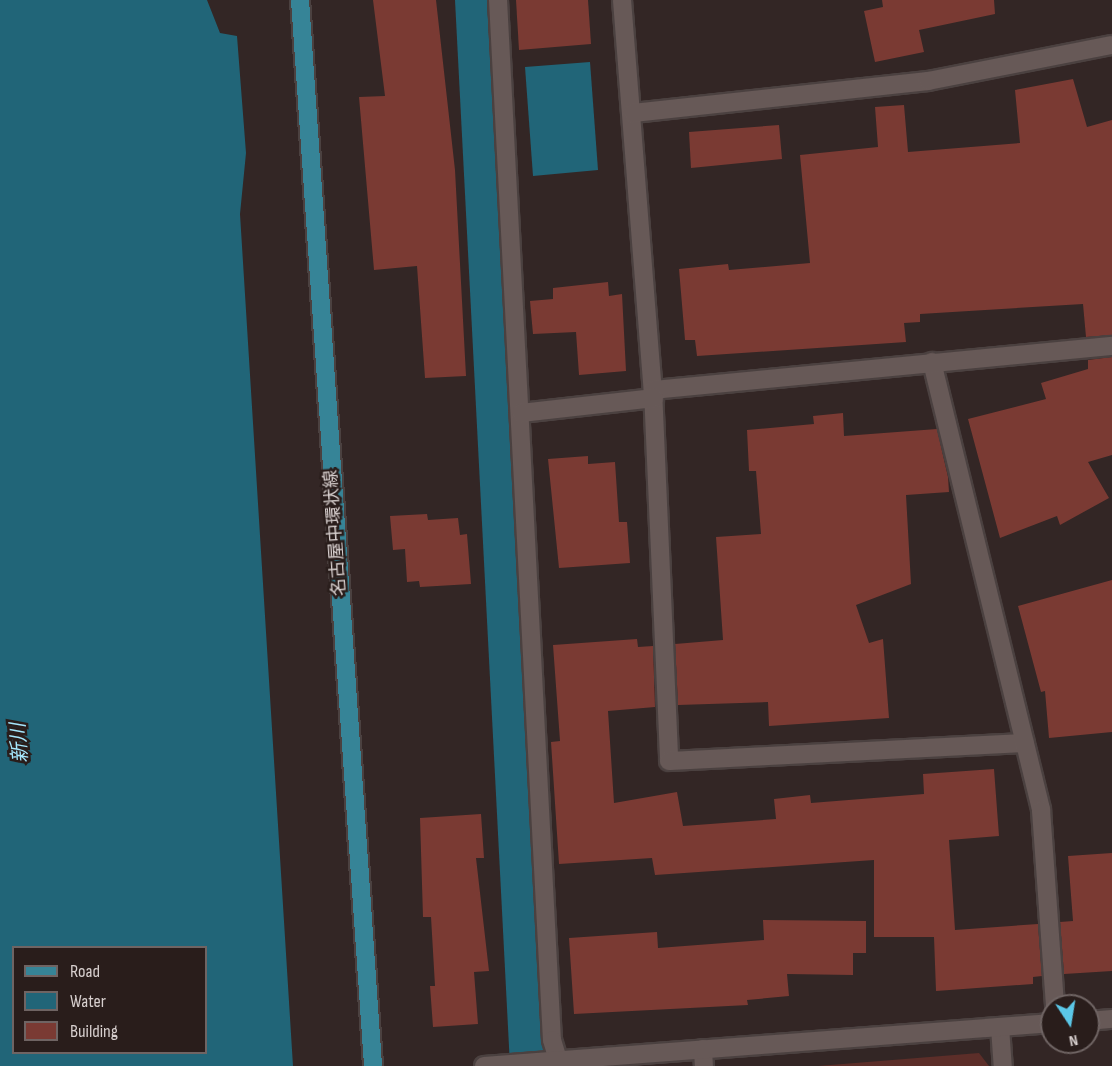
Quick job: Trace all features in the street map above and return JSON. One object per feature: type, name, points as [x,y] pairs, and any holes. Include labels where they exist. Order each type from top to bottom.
[{"type":"main road","name":"名古屋中環状線","points":[[300,0],[373,1066]]},
{"type":"street","points":[[498,0],[552,1040],[558,1060]]},
{"type":"street","points":[[622,0],[633,113],[654,394],[669,761],[1025,743]]},
{"type":"street","points":[[633,113],[928,81],[1112,45]]},
{"type":"street","points":[[521,413],[654,394],[932,362],[1112,346]]},
{"type":"street","points":[[932,362],[1041,810],[1054,994]]},
{"type":"street","points":[[484,1066],[558,1060],[704,1058],[1040,1024]]},
{"type":"street","points":[[1000,1027],[1003,1066]]},
{"type":"shaded area","points":[[979,1053],[989,1066],[818,1066]]},
{"type":"water","name":"新川","points":[[0,0],[207,0],[220,33],[237,36],[246,153],[240,214],[293,1066],[0,1066]]},
{"type":"water","points":[[455,0],[487,0],[548,1066],[510,1066]]},
{"type":"water","points":[[590,62],[598,170],[533,176],[525,67]]},
{"type":"building","points":[[373,0],[436,0],[455,170],[466,376],[425,378],[417,266],[374,270],[359,97],[385,96]]},
{"type":"building","points":[[516,0],[588,0],[591,44],[519,50]]},
{"type":"building","points":[[882,0],[994,0],[995,14],[919,30],[924,52],[875,62],[864,11],[883,7]]},
{"type":"building","points":[[1073,79],[1087,127],[1112,120],[1112,335],[1086,337],[1083,304],[920,314],[920,322],[904,323],[906,342],[697,356],[695,340],[685,340],[679,269],[728,264],[729,270],[810,263],[800,155],[878,147],[875,107],[904,105],[908,152],[1020,143],[1015,90]]},
{"type":"building","points":[[779,125],[782,159],[691,168],[689,132]]},
{"type":"building","points":[[608,282],[609,296],[622,294],[626,371],[579,375],[576,332],[533,334],[530,301],[553,299],[553,288]]},
{"type":"building","points":[[1112,357],[1112,455],[1088,462],[1109,498],[1060,525],[1057,516],[1000,538],[968,419],[1046,399],[1041,383],[1088,369],[1088,360]]},
{"type":"building","points":[[843,413],[844,436],[937,429],[948,477],[949,492],[906,495],[911,584],[856,605],[869,643],[883,639],[889,718],[769,726],[768,702],[678,705],[675,644],[723,640],[716,537],[761,534],[756,471],[749,471],[747,430],[814,424],[813,416]]},
{"type":"building","points":[[588,456],[588,464],[615,462],[619,522],[627,522],[630,563],[559,568],[548,459]]},
{"type":"building","points":[[427,514],[428,520],[458,518],[460,535],[467,534],[471,584],[420,587],[419,581],[407,582],[405,549],[393,550],[390,516]]},
{"type":"building","points":[[1112,580],[1112,732],[1049,738],[1045,691],[1041,692],[1018,606]]},
{"type":"building","points":[[637,639],[638,647],[653,646],[655,707],[608,711],[614,803],[677,792],[683,826],[776,819],[774,799],[810,795],[811,803],[924,794],[923,774],[994,769],[999,836],[949,840],[955,930],[1038,924],[1042,976],[1033,977],[1033,984],[936,991],[934,937],[874,937],[874,860],[655,875],[652,858],[559,864],[551,742],[560,741],[553,645]]},
{"type":"building","points":[[481,814],[484,858],[476,858],[489,971],[474,972],[478,1024],[433,1027],[430,986],[435,986],[431,917],[423,917],[420,818]]},
{"type":"building","points":[[1112,853],[1112,971],[1064,974],[1060,922],[1073,921],[1068,856]]},
{"type":"building","points":[[763,920],[866,921],[866,953],[853,953],[853,975],[787,974],[789,996],[747,1000],[748,1005],[574,1014],[569,938],[657,932],[658,948],[764,940]]}]
